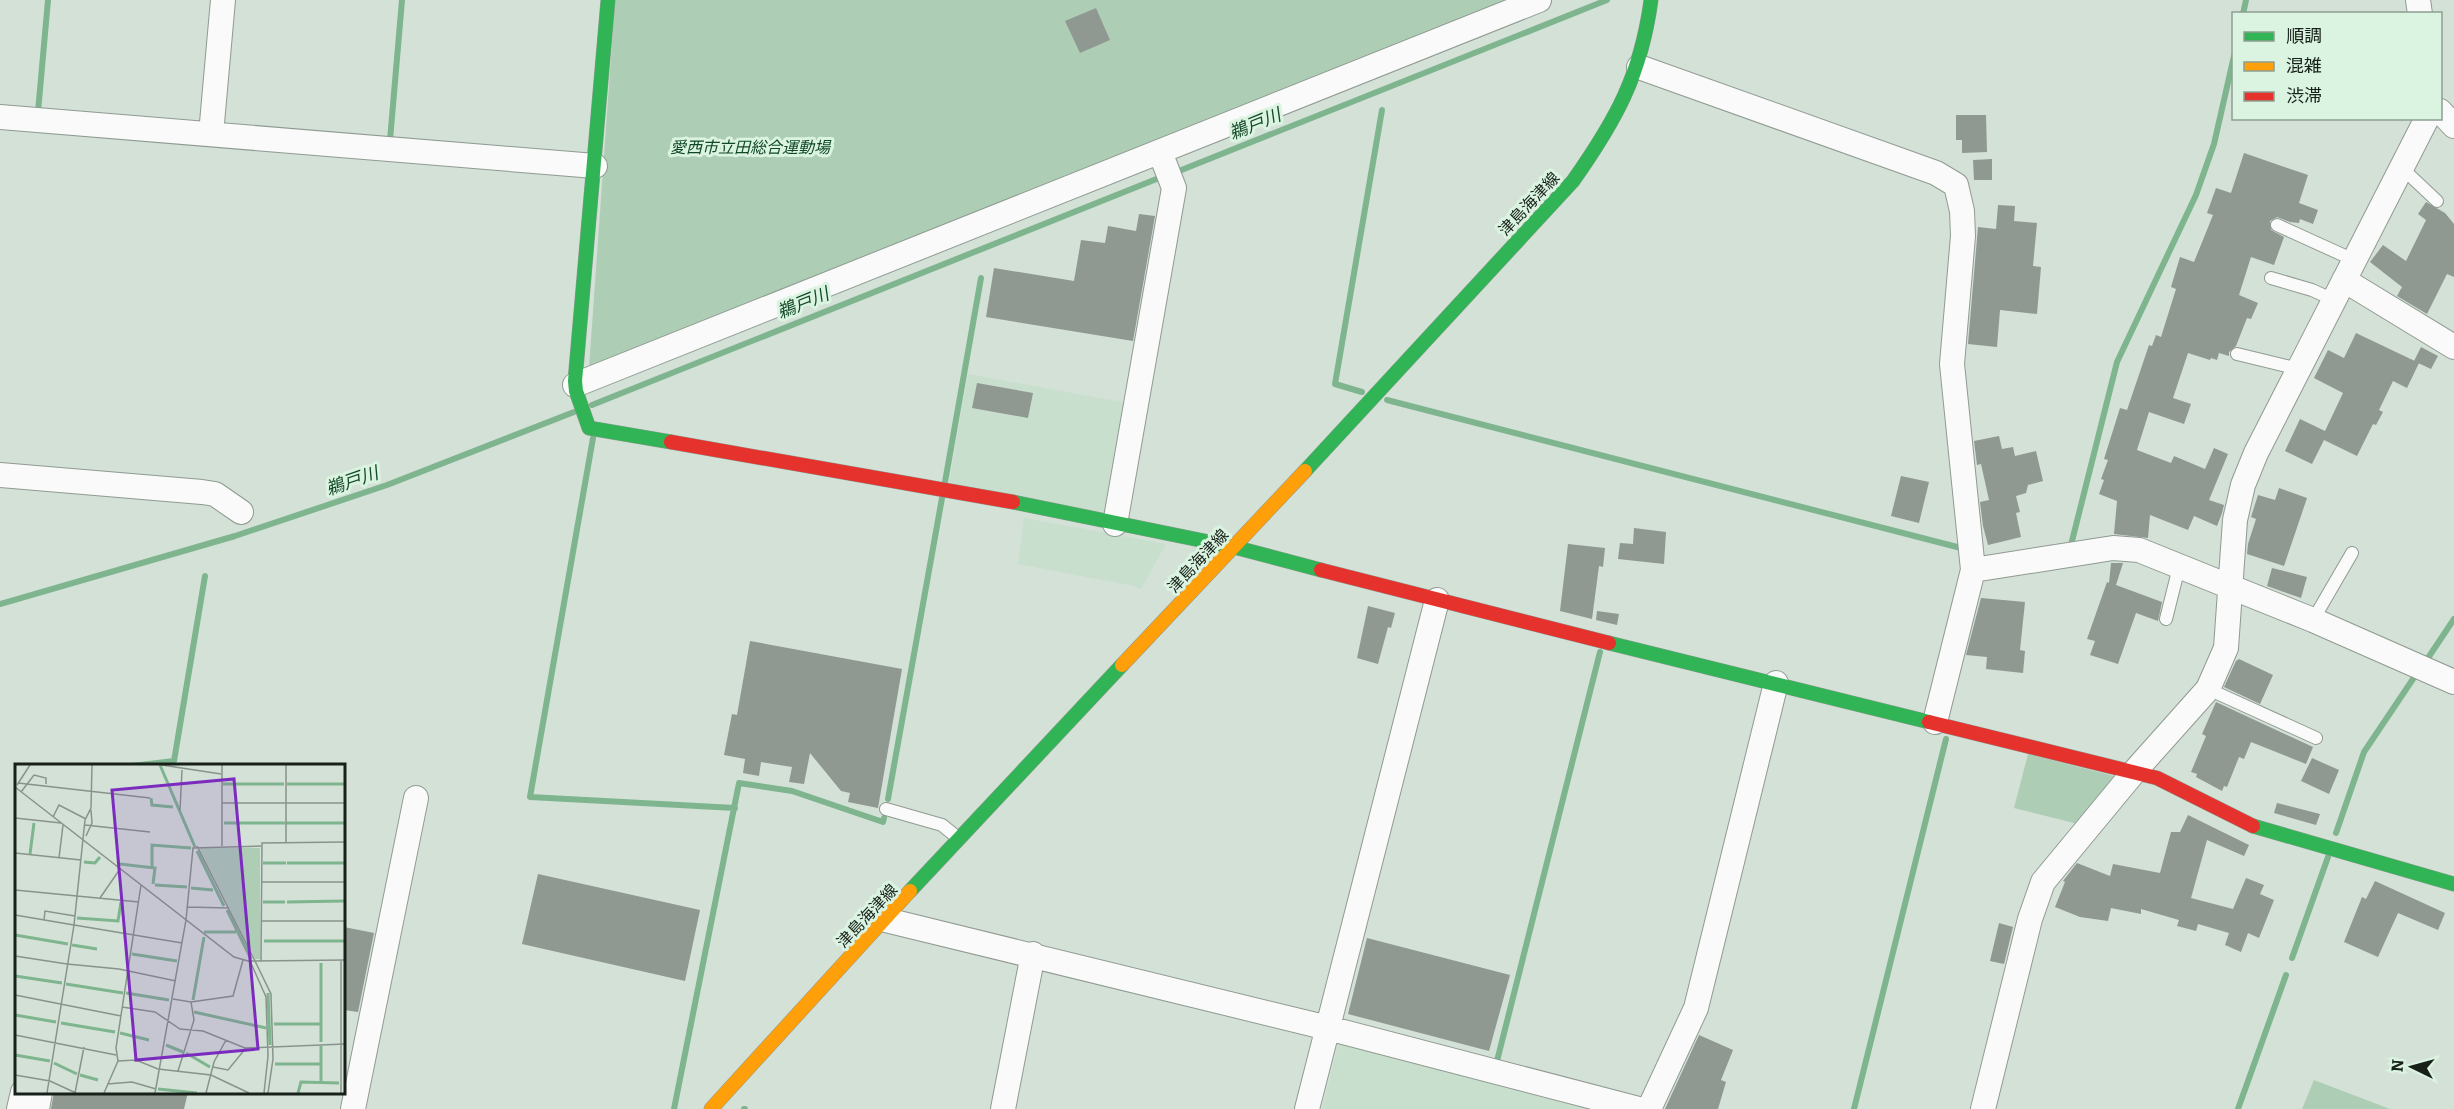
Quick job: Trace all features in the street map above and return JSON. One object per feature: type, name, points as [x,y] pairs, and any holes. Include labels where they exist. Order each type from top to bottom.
[{"type":"street","points":[[211,134],[223,0]]},
{"type":"street","points":[[608,0],[576,388],[589,428],[1029,505],[1234,547],[1437,600],[2157,778],[2248,825],[2454,884]]},
{"type":"street","points":[[576,388],[1161,155],[1539,0]]},
{"type":"street","name":"津島海津線","points":[[718,1106],[959,838],[1234,547],[1573,181],[1602,140],[1626,98],[1639,67],[1653,1]]},
{"type":"street","points":[[1639,67],[1936,173],[1956,185],[1962,211],[1964,236],[1952,364],[1973,570],[1935,722]]},
{"type":"street","points":[[2442,113],[2454,126]]},
{"type":"street","points":[[0,117],[594,166]]},
{"type":"street","points":[[1983,1109],[2030,919],[2043,882],[2134,772],[2208,689],[2226,648],[2235,520],[2243,485],[2256,453],[2298,369],[2403,169],[2426,120]]},
{"type":"street","points":[[1115,524],[1174,188],[1161,155]]},
{"type":"street","points":[[2344,280],[2454,347]]},
{"type":"street","points":[[0,475],[202,492],[215,494],[241,512]]},
{"type":"street","points":[[1973,570],[2113,548],[2139,550],[2313,620],[2454,682]]},
{"type":"street","points":[[1307,1109],[1437,600]]},
{"type":"street","points":[[1649,1109],[1696,1008],[1776,683]]},
{"type":"street","points":[[353,1109],[416,798]]},
{"type":"street","points":[[886,920],[1033,954],[1328,1028],[1639,1109]]},
{"type":"street","points":[[1003,1109],[1033,954]]},
{"type":"street","points":[[19,1109],[22,1094]]},
{"type":"street","points":[[36,1109],[40,1094]]},
{"type":"lane","points":[[2403,169],[2437,201]]},
{"type":"lane","points":[[2277,225],[2344,280]]},
{"type":"lane","points":[[2271,278],[2312,290],[2344,280]]},
{"type":"lane","points":[[2237,354],[2298,369]]},
{"type":"lane","points":[[2313,620],[2352,553]]},
{"type":"lane","points":[[2166,618],[2179,567]]},
{"type":"lane","points":[[2208,689],[2316,738]]},
{"type":"lane","points":[[886,808],[942,825],[959,838]]},
{"type":"shaded area","points":[[968,374],[1132,404],[1112,514],[949,484]]},
{"type":"shaded area","points":[[1024,518],[1166,544],[1141,589],[1018,564]]},
{"type":"shaded area","points":[[1348,1038],[1610,1109],[1322,1109],[1338,1044]]},
{"type":"green space","name":"愛西市立田総合運動場","points":[[615,0],[1521,0],[589,368]]},
{"type":"green space","points":[[2028,754],[2122,778],[2082,825],[2014,808]]},
{"type":"green space","points":[[2314,1080],[2390,1109],[2302,1109]]},
{"type":"building","points":[[1096,8],[1110,40],[1080,53],[1065,21]]},
{"type":"building","points":[[1956,115],[1986,115],[1987,152],[1962,153],[1962,140],[1956,140]]},
{"type":"building","points":[[2244,153],[2308,175],[2299,203],[2318,210],[2313,224],[2300,219],[2299,223],[2290,222],[2277,217],[2270,221],[2271,230],[2284,237],[2274,265],[2251,257],[2239,295],[2258,303],[2251,319],[2247,318],[2236,346],[2229,352],[2229,356],[2219,353],[2217,360],[2188,353],[2173,398],[2191,404],[2184,424],[2149,412],[2137,450],[2171,463],[2174,456],[2205,469],[2214,448],[2228,454],[2209,500],[2224,505],[2222,513],[2217,526],[2194,516],[2188,530],[2150,515],[2148,538],[2114,534],[2117,501],[2099,494],[2104,480],[2101,479],[2108,460],[2104,459],[2120,408],[2127,410],[2149,345],[2152,346],[2156,335],[2161,337],[2176,289],[2171,287],[2180,257],[2194,262],[2213,215],[2207,213],[2216,188],[2231,193]]},
{"type":"building","points":[[1992,159],[1992,180],[1974,180],[1973,160]]},
{"type":"building","points":[[2426,202],[2445,213],[2454,224],[2454,277],[2447,274],[2427,314],[2397,296],[2402,287],[2370,262],[2383,245],[2406,261],[2426,220],[2418,214]]},
{"type":"building","points":[[1998,205],[2015,206],[2014,221],[2037,223],[2033,266],[2041,267],[2037,314],[2000,310],[1997,347],[1968,344],[1978,227],[1996,229]]},
{"type":"building","points":[[1139,214],[1155,216],[1133,341],[986,317],[994,268],[1074,281],[1081,240],[1105,243],[1108,226],[1136,231]]},
{"type":"building","points":[[2356,333],[2419,363],[2407,388],[2393,381],[2379,410],[2383,412],[2376,425],[2373,424],[2357,456],[2324,440],[2312,464],[2285,451],[2300,419],[2325,431],[2343,393],[2314,378],[2328,350],[2344,358]]},
{"type":"building","points":[[2421,347],[2438,356],[2431,369],[2414,361]]},
{"type":"building","points":[[977,383],[1033,393],[1028,418],[972,408]]},
{"type":"building","points":[[1999,436],[2002,449],[2013,447],[2015,456],[2036,451],[2043,481],[2028,485],[2026,493],[2016,496],[2020,512],[2016,513],[2021,537],[1988,545],[1980,502],[1989,500],[1981,464],[1977,465],[1974,441]]},
{"type":"building","points":[[1901,476],[1929,482],[1919,523],[1891,516]]},
{"type":"building","points":[[2279,488],[2307,498],[2284,566],[2247,554],[2256,519],[2251,517],[2258,495],[2275,500]]},
{"type":"building","points":[[1634,528],[1666,532],[1664,564],[1618,559],[1620,543],[1633,544]]},
{"type":"building","points":[[1568,544],[1605,548],[1603,567],[1599,566],[1592,619],[1560,611]]},
{"type":"building","points":[[2111,563],[2123,563],[2116,585],[2162,602],[2158,621],[2136,613],[2118,664],[2090,655],[2095,641],[2087,639],[2107,582],[2109,583]]},
{"type":"building","points":[[2272,568],[2307,577],[2301,598],[2267,586]]},
{"type":"building","points":[[1981,598],[2025,602],[2020,650],[2025,651],[2023,673],[1986,669],[1987,657],[1966,655]]},
{"type":"building","points":[[1368,606],[1395,613],[1391,628],[1388,627],[1378,664],[1357,658]]},
{"type":"building","points":[[1597,611],[1619,614],[1617,625],[1596,620]]},
{"type":"building","points":[[750,641],[902,669],[878,808],[848,802],[850,793],[841,791],[810,753],[804,784],[789,782],[792,767],[761,762],[759,776],[743,773],[745,759],[724,755],[732,714],[737,715]]},
{"type":"building","points":[[2239,659],[2273,675],[2260,704],[2224,687]]},
{"type":"building","points":[[2216,702],[2313,747],[2306,764],[2251,742],[2244,759],[2239,757],[2227,787],[2224,786],[2222,791],[2196,777],[2197,774],[2191,772],[2206,736],[2202,734]]},
{"type":"building","points":[[2312,758],[2339,770],[2329,794],[2301,781]]},
{"type":"building","points":[[2277,803],[2320,814],[2316,825],[2274,813]]},
{"type":"building","points":[[2188,815],[2249,845],[2244,856],[2207,840],[2191,898],[2233,909],[2246,878],[2264,885],[2260,894],[2274,900],[2259,938],[2248,933],[2241,952],[2225,945],[2229,933],[2198,924],[2196,931],[2177,926],[2179,920],[2141,909],[2141,914],[2111,908],[2108,921],[2080,917],[2055,907],[2065,882],[2063,881],[2077,863],[2110,876],[2113,864],[2160,873],[2171,832],[2180,832]]},
{"type":"building","points":[[538,874],[700,910],[685,981],[522,944]]},
{"type":"building","points":[[2375,881],[2445,913],[2438,930],[2398,913],[2378,957],[2344,942],[2362,897],[2366,899]]},
{"type":"building","points":[[1999,923],[2013,927],[2004,964],[1990,961]]},
{"type":"building","points":[[345,927],[374,933],[358,1012],[345,1010]]},
{"type":"building","points":[[1367,938],[1510,975],[1489,1051],[1348,1014]]},
{"type":"building","points":[[1699,1035],[1733,1050],[1721,1080],[1726,1082],[1718,1109],[1665,1109]]},
{"type":"building","points":[[54,1094],[188,1094],[184,1109],[51,1109]]},
{"type":"waterway","points":[[38,112],[48,0]]},
{"type":"waterway","points":[[390,140],[402,0]]},
{"type":"waterway","name":"鵜戸川","points":[[1174,173],[1607,0]]},
{"type":"waterway","points":[[2243,12],[2246,0]]},
{"type":"waterway","points":[[2067,546],[2071,545],[2117,362],[2196,195],[2214,144],[2232,65]]},
{"type":"waterway","points":[[1362,392],[1335,384],[1382,110]]},
{"type":"waterway","name":"鵜戸川","points":[[592,405],[1164,176]]},
{"type":"waterway","points":[[945,482],[981,278]]},
{"type":"waterway","points":[[1387,400],[1961,548],[1962,551]]},
{"type":"waterway","name":"鵜戸川","points":[[0,604],[235,536],[387,485],[574,412]]},
{"type":"waterway","points":[[593,438],[530,797],[735,808]]},
{"type":"waterway","points":[[888,799],[942,498]]},
{"type":"waterway","points":[[149,764],[174,761],[205,576]]},
{"type":"waterway","points":[[2426,661],[2454,619]]},
{"type":"waterway","points":[[1497,1061],[1600,652]]},
{"type":"waterway","points":[[2336,833],[2364,752],[2415,676]]},
{"type":"waterway","points":[[1854,1109],[1946,739]]},
{"type":"waterway","points":[[674,1109],[739,783],[792,791],[883,822],[884,818]]},
{"type":"waterway","points":[[2292,958],[2328,857]]},
{"type":"waterway","points":[[2238,1109],[2286,975]]},
{"type":"traffic: fast","points":[[608,0],[575,381],[576,391],[589,428],[671,442]]},
{"type":"traffic: fast","points":[[1305,471],[1573,181],[1602,138],[1624,96],[1641,51],[1651,0]]},
{"type":"traffic: fast","points":[[1013,502],[1234,547],[1321,570]]},
{"type":"traffic: fast","points":[[1609,643],[1929,722]]},
{"type":"traffic: fast","points":[[910,891],[1122,665]]},
{"type":"traffic: fast","points":[[2253,826],[2454,884]]},
{"type":"traffic: slow","points":[[1122,665],[1305,471]]},
{"type":"traffic: slow","points":[[711,1109],[910,891]]},
{"type":"traffic: jam","points":[[671,442],[1013,502]]},
{"type":"traffic: jam","points":[[1321,570],[1609,643]]},
{"type":"traffic: jam","points":[[1929,722],[2157,778],[2253,826]]}]
